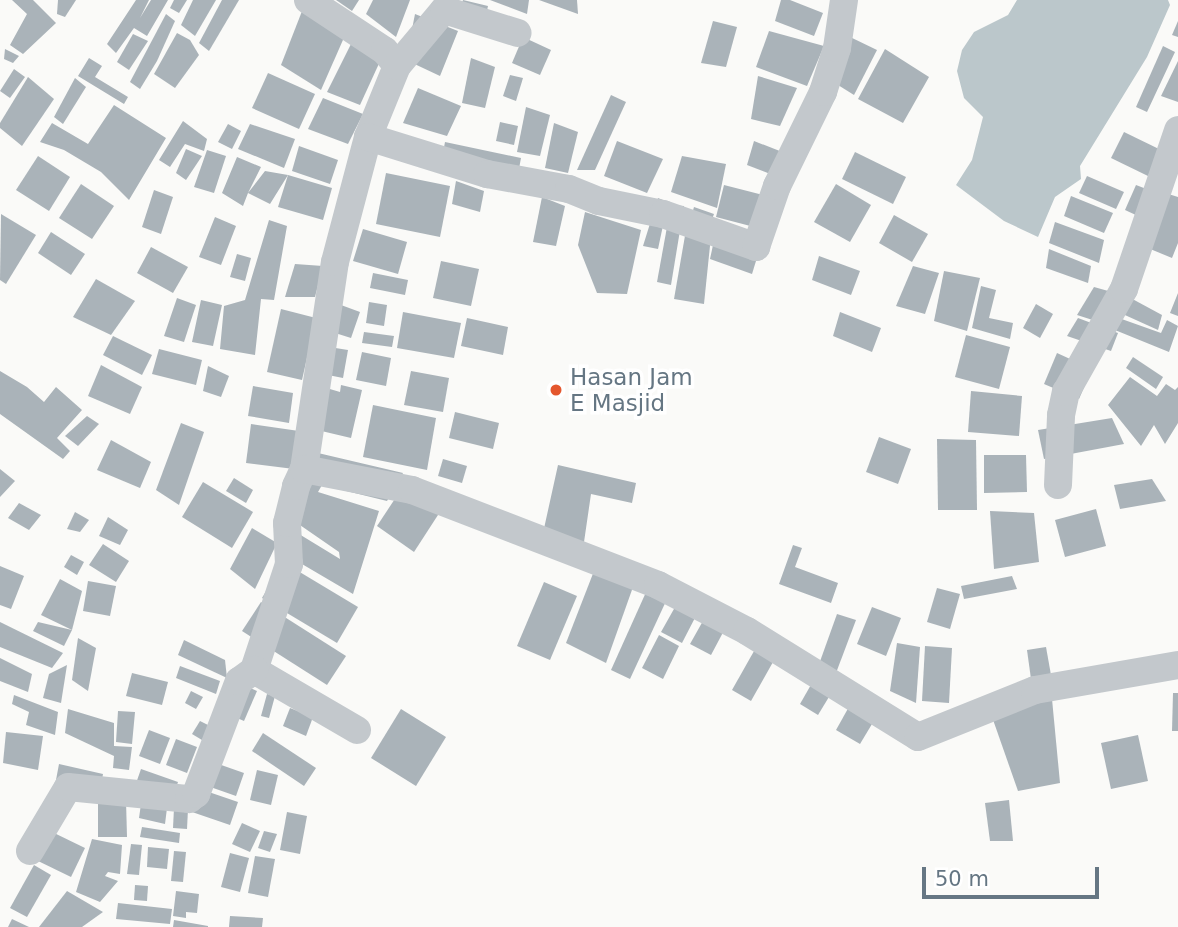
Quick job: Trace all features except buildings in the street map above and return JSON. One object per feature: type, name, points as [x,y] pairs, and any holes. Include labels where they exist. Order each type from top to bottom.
[{"type":"street","points":[[308,0],[385,51],[397,66]]},
{"type":"street","points":[[368,137],[487,174],[569,189],[599,201],[663,214],[756,247],[777,186],[823,92],[837,48],[844,0]]},
{"type":"street","points":[[30,851],[68,787],[189,799],[196,793],[239,681],[254,670],[289,564],[288,523],[296,486],[304,469],[335,262],[368,137],[397,66],[444,10],[518,33]]},
{"type":"street","points":[[1058,485],[1061,415],[1066,392],[1124,289],[1178,130]]},
{"type":"street","points":[[304,469],[412,489],[658,585],[747,631],[918,737],[1035,690],[1178,665]]},
{"type":"street","points":[[254,670],[357,730]]},
{"type":"shaded area","points":[[1017,0],[1168,0],[1170,5],[1147,57],[1080,166],[1081,179],[1055,197],[1038,237],[1004,221],[956,185],[972,160],[983,117],[964,98],[957,71],[962,50],[974,32],[1008,15]]},
{"type":"place","name":"Hasan Jam E Masjid","points":[[556,390]]}]
